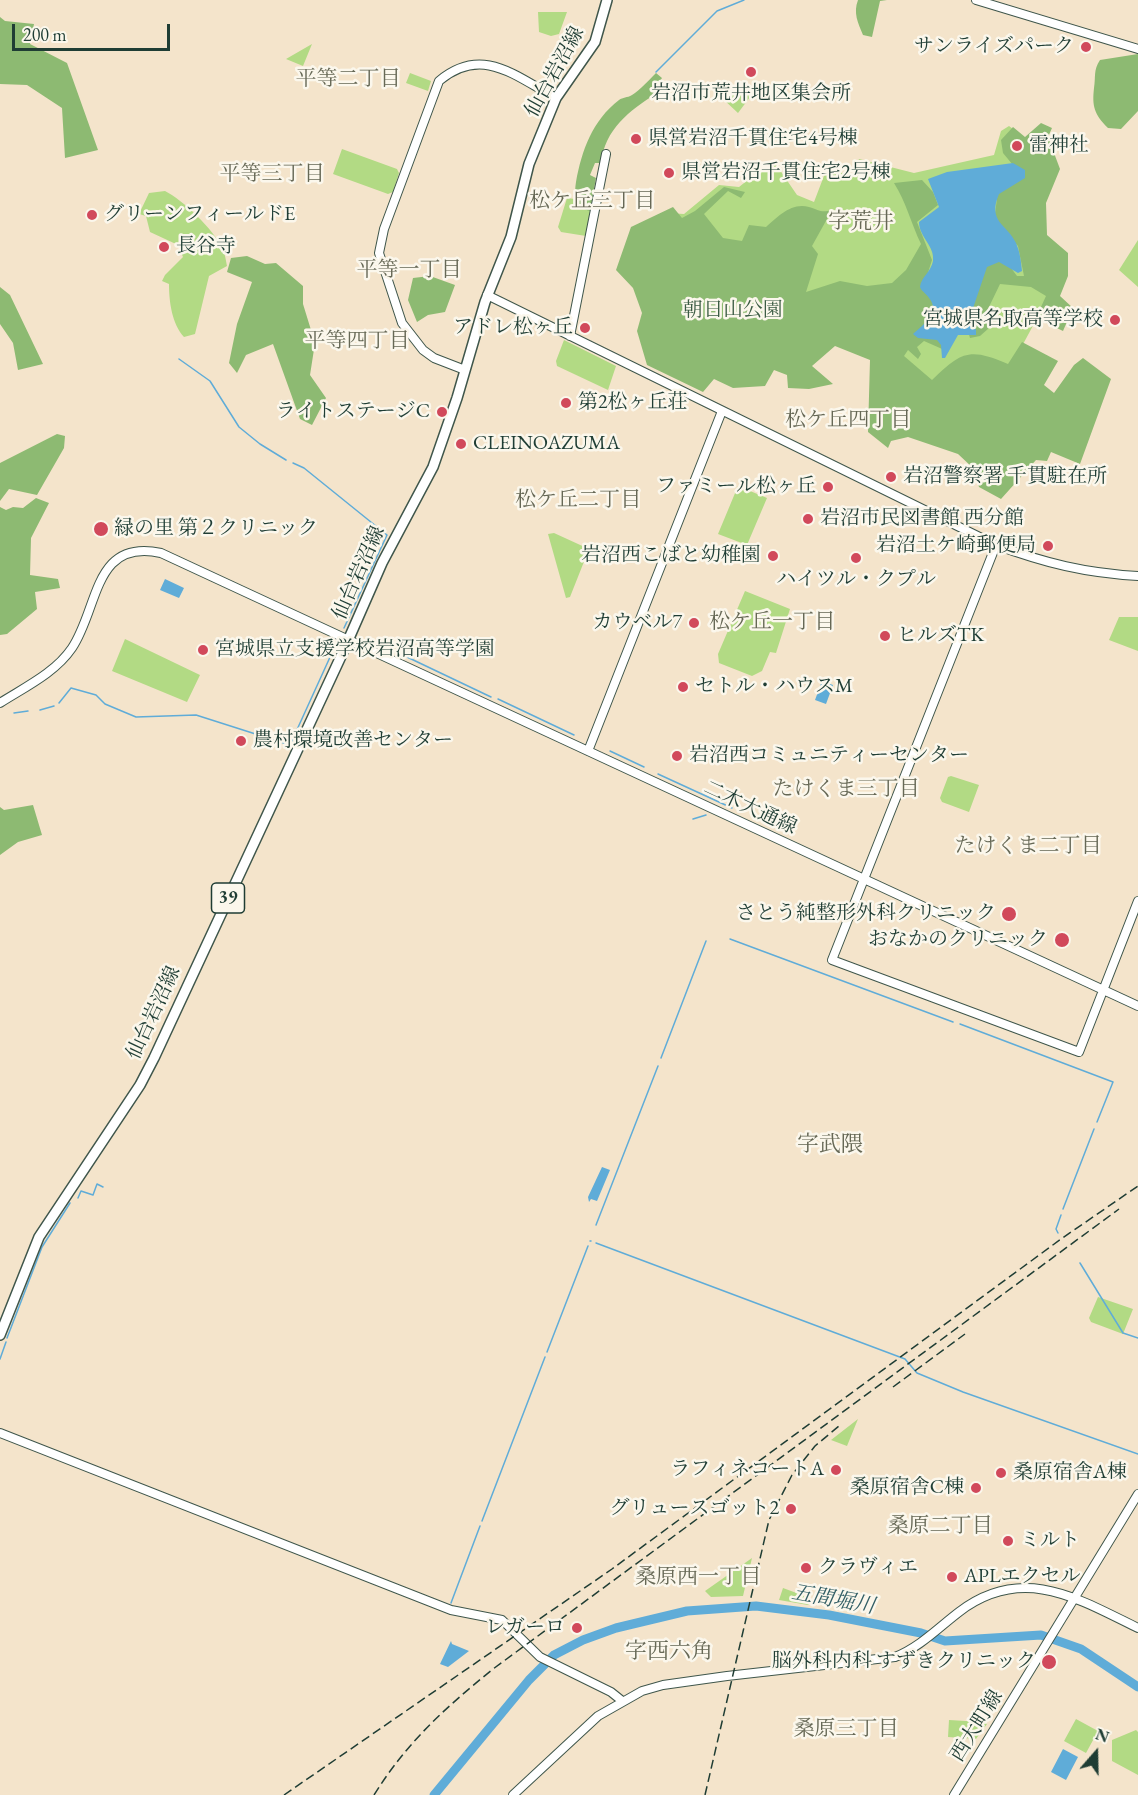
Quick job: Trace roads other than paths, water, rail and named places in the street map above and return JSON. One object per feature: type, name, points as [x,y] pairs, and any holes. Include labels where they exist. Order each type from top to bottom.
[{"type":"main road","name":"仙台岩沼線","points":[[0,1335],[31,1253],[44,1228],[124,1110],[149,1067],[349,640],[395,535],[433,466],[487,295],[512,237],[529,164],[556,98],[595,42],[607,0]]},
{"type":"street","points":[[976,0],[1138,49]]},
{"type":"street","points":[[465,370],[434,358],[423,350],[402,323],[379,253],[384,229],[439,81],[451,71],[466,65],[485,63],[556,98]]},
{"type":"street","points":[[570,336],[606,154]]},
{"type":"street","points":[[487,295],[996,545],[1062,568],[1094,574],[1138,576]]},
{"type":"street","points":[[588,751],[722,411]]},
{"type":"street","points":[[996,545],[832,960],[1079,1052],[1138,901]]},
{"type":"street","name":"二木大通線","points":[[0,704],[57,666],[79,636],[106,568],[117,559],[138,550],[161,553],[1138,1006]]},
{"type":"street","points":[[0,1433],[451,1610],[502,1620],[540,1657],[611,1692],[621,1700]]},
{"type":"street","points":[[1075,1597],[1138,1494]]},
{"type":"street","points":[[513,1795],[598,1716],[621,1700],[663,1685],[686,1681],[879,1661],[906,1652],[972,1604],[994,1593],[1036,1588],[1075,1597],[1138,1628]]},
{"type":"street","name":"西大町線","points":[[954,1795],[1075,1597]]},
{"type":"water","points":[[1013,163],[1025,170],[1025,178],[999,194],[995,211],[1000,222],[1016,243],[1022,271],[1018,273],[999,262],[987,267],[969,320],[976,330],[976,335],[958,335],[945,358],[942,358],[941,345],[937,340],[918,338],[913,334],[929,318],[933,308],[929,298],[920,287],[932,265],[933,256],[921,232],[919,222],[939,207],[928,179],[947,172]]},
{"type":"water","points":[[165,579],[184,588],[179,598],[160,590]]},
{"type":"water","points":[[822,681],[833,685],[826,704],[815,700]]},
{"type":"water","points":[[602,1167],[610,1170],[597,1201],[591,1199],[589,1202],[588,1197]]},
{"type":"water","points":[[451,1641],[452,1644],[469,1651],[448,1667],[440,1664]]},
{"type":"water","points":[[1063,1749],[1078,1757],[1066,1780],[1051,1772]]},
{"type":"waterway","points":[[656,72],[717,11],[744,0]]},
{"type":"waterway","points":[[179,359],[210,381],[239,427],[260,444],[286,460]]},
{"type":"waterway","points":[[293,463],[304,468],[387,535],[344,628]]},
{"type":"waterway","points":[[368,639],[374,642]]},
{"type":"waterway","points":[[59,703],[71,688],[96,695],[105,704],[136,717],[196,715],[290,745],[336,644]]},
{"type":"waterway","points":[[382,645],[399,653]]},
{"type":"waterway","points":[[407,657],[491,697]]},
{"type":"waterway","points":[[498,699],[574,735]]},
{"type":"waterway","points":[[40,710],[54,706]]},
{"type":"waterway","points":[[14,713],[28,711]]},
{"type":"waterway","points":[[610,751],[644,767]]},
{"type":"waterway","points":[[658,774],[732,808]]},
{"type":"waterway","points":[[693,819],[706,815]]},
{"type":"waterway","points":[[730,939],[953,1022]]},
{"type":"waterway","points":[[661,1058],[706,941]]},
{"type":"waterway","points":[[960,1024],[1113,1082],[1097,1122]]},
{"type":"waterway","points":[[596,1225],[658,1066]]},
{"type":"waterway","points":[[1063,1209],[1094,1129]]},
{"type":"waterway","points":[[78,1198],[81,1191],[93,1195],[97,1184],[103,1187]]},
{"type":"waterway","points":[[7,1338],[42,1247],[70,1203]]},
{"type":"waterway","points":[[1058,1233],[1056,1229],[1061,1215]]},
{"type":"waterway","points":[[596,1243],[905,1359],[917,1373],[963,1392],[1138,1454]]},
{"type":"waterway","points":[[547,1352],[588,1246]]},
{"type":"waterway","points":[[1080,1263],[1123,1333],[1138,1338]]},
{"type":"waterway","points":[[0,1359],[6,1342]]},
{"type":"waterway","points":[[482,1521],[545,1357]]},
{"type":"waterway","points":[[451,1603],[480,1526]]},
{"type":"waterway","name":"五間堀川","points":[[434,1795],[529,1680],[554,1655],[583,1640],[616,1628],[687,1611],[756,1606],[829,1615],[921,1633],[945,1641],[1041,1635],[1081,1649],[1138,1687]]},
{"type":"railway","points":[[284,1795],[612,1569],[1061,1239],[1138,1186]]},
{"type":"railway","points":[[374,1795],[413,1742],[493,1669],[1119,1209]]},
{"type":"railway","points":[[893,1387],[965,1334]]},
{"type":"railway","points":[[705,1795],[769,1520],[792,1475],[815,1446],[839,1426]]},
{"type":"place","name":"サンライズパーク","points":[[1086,47]]},
{"type":"place","name":"岩沼市荒井地区集会所","points":[[751,72]]},
{"type":"place","name":"県営岩沼千貫住宅4号棟","points":[[636,139]]},
{"type":"place","name":"雷神社","points":[[1017,146]]},
{"type":"place","name":"県営岩沼千貫住宅2号棟","points":[[669,173]]},
{"type":"place","name":"グリーンフィールドE","points":[[92,215]]},
{"type":"place","name":"長谷寺","points":[[164,247]]},
{"type":"place","name":"宮城県名取高等学校","points":[[1115,320]]},
{"type":"place","name":"アドレ松ヶ丘","points":[[585,328]]},
{"type":"place","name":"第2松ヶ丘荘","points":[[566,403]]},
{"type":"place","name":"ライトステージC","points":[[442,412]]},
{"type":"place","name":"CLEINOAZUMA","points":[[461,444]]},
{"type":"place","name":"岩沼警察署 千貫駐在所","points":[[891,477]]},
{"type":"place","name":"ファミール松ヶ丘","points":[[828,487]]},
{"type":"place","name":"岩沼市民図書館 西分館","points":[[808,519]]},
{"type":"place","name":"緑の里 第２クリニック","points":[[101,529]]},
{"type":"place","name":"岩沼土ケ崎郵便局","points":[[1048,546]]},
{"type":"place","name":"岩沼西こばと幼稚園","points":[[773,556]]},
{"type":"place","name":"ハイツル・クプル","points":[[856,558]]},
{"type":"place","name":"カウベル7","points":[[694,623]]},
{"type":"place","name":"ヒルズTK","points":[[885,636]]},
{"type":"place","name":"宮城県立支援学校岩沼高等学園","points":[[203,650]]},
{"type":"place","name":"セトル・ハウスM","points":[[683,687]]},
{"type":"place","name":"農村環境改善センター","points":[[241,741]]},
{"type":"place","name":"岩沼西コミュニティーセンター","points":[[677,756]]},
{"type":"place","name":"さとう純整形外科クリニック","points":[[1009,914]]},
{"type":"place","name":"おなかのクリニック","points":[[1062,940]]},
{"type":"place","name":"ラフィネコートA","points":[[836,1470]]},
{"type":"place","name":"桑原宿舎A棟","points":[[1001,1473]]},
{"type":"place","name":"桑原宿舎C棟","points":[[976,1488]]},
{"type":"place","name":"グリュースゴット2","points":[[791,1509]]},
{"type":"place","name":"ミルト","points":[[1008,1541]]},
{"type":"place","name":"クラヴィエ","points":[[806,1568]]},
{"type":"place","name":"APLエクセル","points":[[952,1577]]},
{"type":"place","name":"レガーロ","points":[[577,1628]]},
{"type":"place","name":"脳外科内科 すずきクリニック","points":[[1049,1662]]},
{"type":"district","name":"平等二丁目","points":[[348,79]]},
{"type":"district","name":"平等三丁目","points":[[272,174]]},
{"type":"district","name":"松ケ丘三丁目","points":[[592,201]]},
{"type":"district","name":"字荒井","points":[[861,222]]},
{"type":"district","name":"平等一丁目","points":[[409,270]]},
{"type":"district","name":"平等四丁目","points":[[357,341]]},
{"type":"district","name":"松ケ丘四丁目","points":[[848,420]]},
{"type":"district","name":"松ケ丘二丁目","points":[[578,500]]},
{"type":"district","name":"松ケ丘一丁目","points":[[772,622]]},
{"type":"district","name":"たけくま三丁目","points":[[846,789]]},
{"type":"district","name":"たけくま二丁目","points":[[1028,846]]},
{"type":"district","name":"字武隈","points":[[830,1145]]},
{"type":"district","name":"桑原二丁目","points":[[940,1526]]},
{"type":"district","name":"桑原西一丁目","points":[[698,1577]]},
{"type":"district","name":"字西六角","points":[[669,1652]]},
{"type":"district","name":"桑原三丁目","points":[[846,1729]]},
{"type":"park label","name":"朝日山公園","points":[[733,311]]}]
